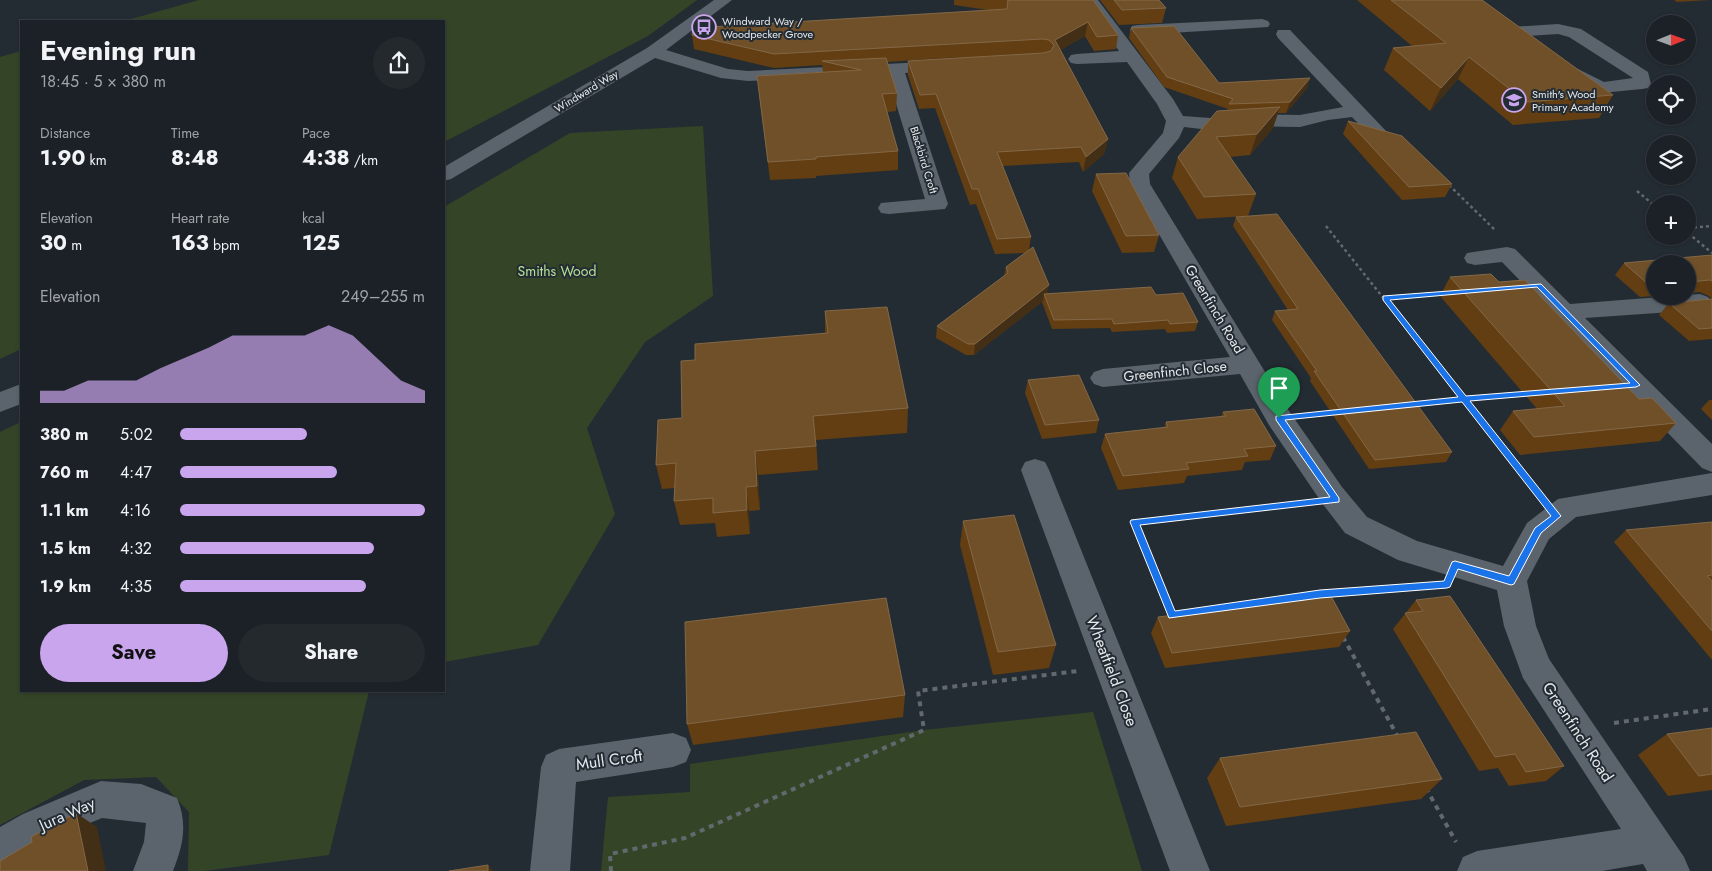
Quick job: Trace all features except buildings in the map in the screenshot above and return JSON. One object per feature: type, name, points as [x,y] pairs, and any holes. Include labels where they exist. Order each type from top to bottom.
[{"type":"street","name":"Windward Way","points":[[445,174],[653,52],[724,0]]},
{"type":"street","points":[[1090,0],[1132,56],[1176,121],[1210,124],[1251,120],[1300,121],[1328,114],[1357,112]]},
{"type":"street","points":[[1495,21],[1536,49]]},
{"type":"street","points":[[1114,32],[1262,24]]},
{"type":"street","points":[[1511,32],[1558,29],[1575,33],[1642,76],[1642,84],[1601,88],[1577,77],[1552,60]]},
{"type":"street","points":[[1284,34],[1376,131]]},
{"type":"street","points":[[653,52],[726,74],[748,76],[964,65]]},
{"type":"street","points":[[1077,59],[1132,56]]},
{"type":"street","name":"Blackbird Croft","points":[[889,208],[937,204],[895,70]]},
{"type":"street","name":"Greenfinch Road","points":[[1176,121],[1172,134],[1138,173],[1140,184],[1279,418],[1336,500],[1356,525],[1409,551],[1511,581],[1520,626],[1535,667],[1661,857]]},
{"type":"street","points":[[1475,258],[1507,254],[1712,462]]},
{"type":"street","points":[[1565,312],[1700,302]]},
{"type":"street","name":"Greenfinch Close","points":[[1103,378],[1248,364]]},
{"type":"street","points":[[0,403],[20,393]]},
{"type":"street","name":"Wheatfield Close","points":[[1035,470],[1190,871]]},
{"type":"street","points":[[1511,581],[1538,530],[1568,507],[1712,484]]},
{"type":"street","name":"Mull Croft","points":[[550,871],[559,767],[673,750]]},
{"type":"street","name":"Jura Way","points":[[0,848],[36,827],[101,799],[141,803],[164,811],[166,822],[163,848],[153,871]]},
{"type":"street","points":[[1467,858],[1661,857]]},
{"type":"path","points":[[1448,184],[1503,237]]},
{"type":"path","points":[[1637,192],[1646,199]]},
{"type":"path","points":[[1326,226],[1556,516]]},
{"type":"path","points":[[1696,227],[1712,226]]},
{"type":"path","points":[[1696,240],[1712,253]]},
{"type":"path","points":[[1385,298],[1452,292]]},
{"type":"path","points":[[1406,405],[1531,394]]},
{"type":"path","points":[[1279,418],[1338,412]]},
{"type":"path","points":[[1336,500],[1134,522],[1172,615],[1320,594],[1447,584],[1455,564]]},
{"type":"path","points":[[1320,594],[1324,603]]},
{"type":"path","points":[[1339,629],[1400,741]]},
{"type":"path","points":[[611,871],[610,854],[685,838],[924,730],[918,691],[1111,667]]},
{"type":"path","points":[[1576,728],[1712,708]]},
{"type":"path","points":[[1424,784],[1467,858]]},
{"type":"green space","points":[[199,0],[697,0],[648,36],[445,141],[445,20],[128,20]]},
{"type":"green space","points":[[20,51],[20,349],[0,359],[0,57]]},
{"type":"green space","name":"Smiths Wood","points":[[703,126],[713,296],[645,342],[587,428],[615,514],[538,645],[445,662],[445,206],[570,133]]},
{"type":"green space","points":[[20,422],[20,692],[369,692],[329,855],[204,871],[188,871],[189,812],[156,777],[84,780],[0,825],[0,432]]},
{"type":"green space","points":[[1093,712],[1142,871],[601,871],[608,797],[690,792],[690,764],[924,730]]},
{"type":"place","name":"Windward Way / Woodpecker Grove","points":[[704,27]]},
{"type":"place","name":"Smith's Wood Primary Academy","points":[[1514,100]]},
{"type":"route","points":[[1279,418],[1336,500],[1134,522],[1172,615],[1320,594],[1447,584],[1455,564],[1511,581],[1538,530],[1556,516],[1464,399],[1385,298],[1539,285],[1636,385],[1464,399],[1279,418]]}]
